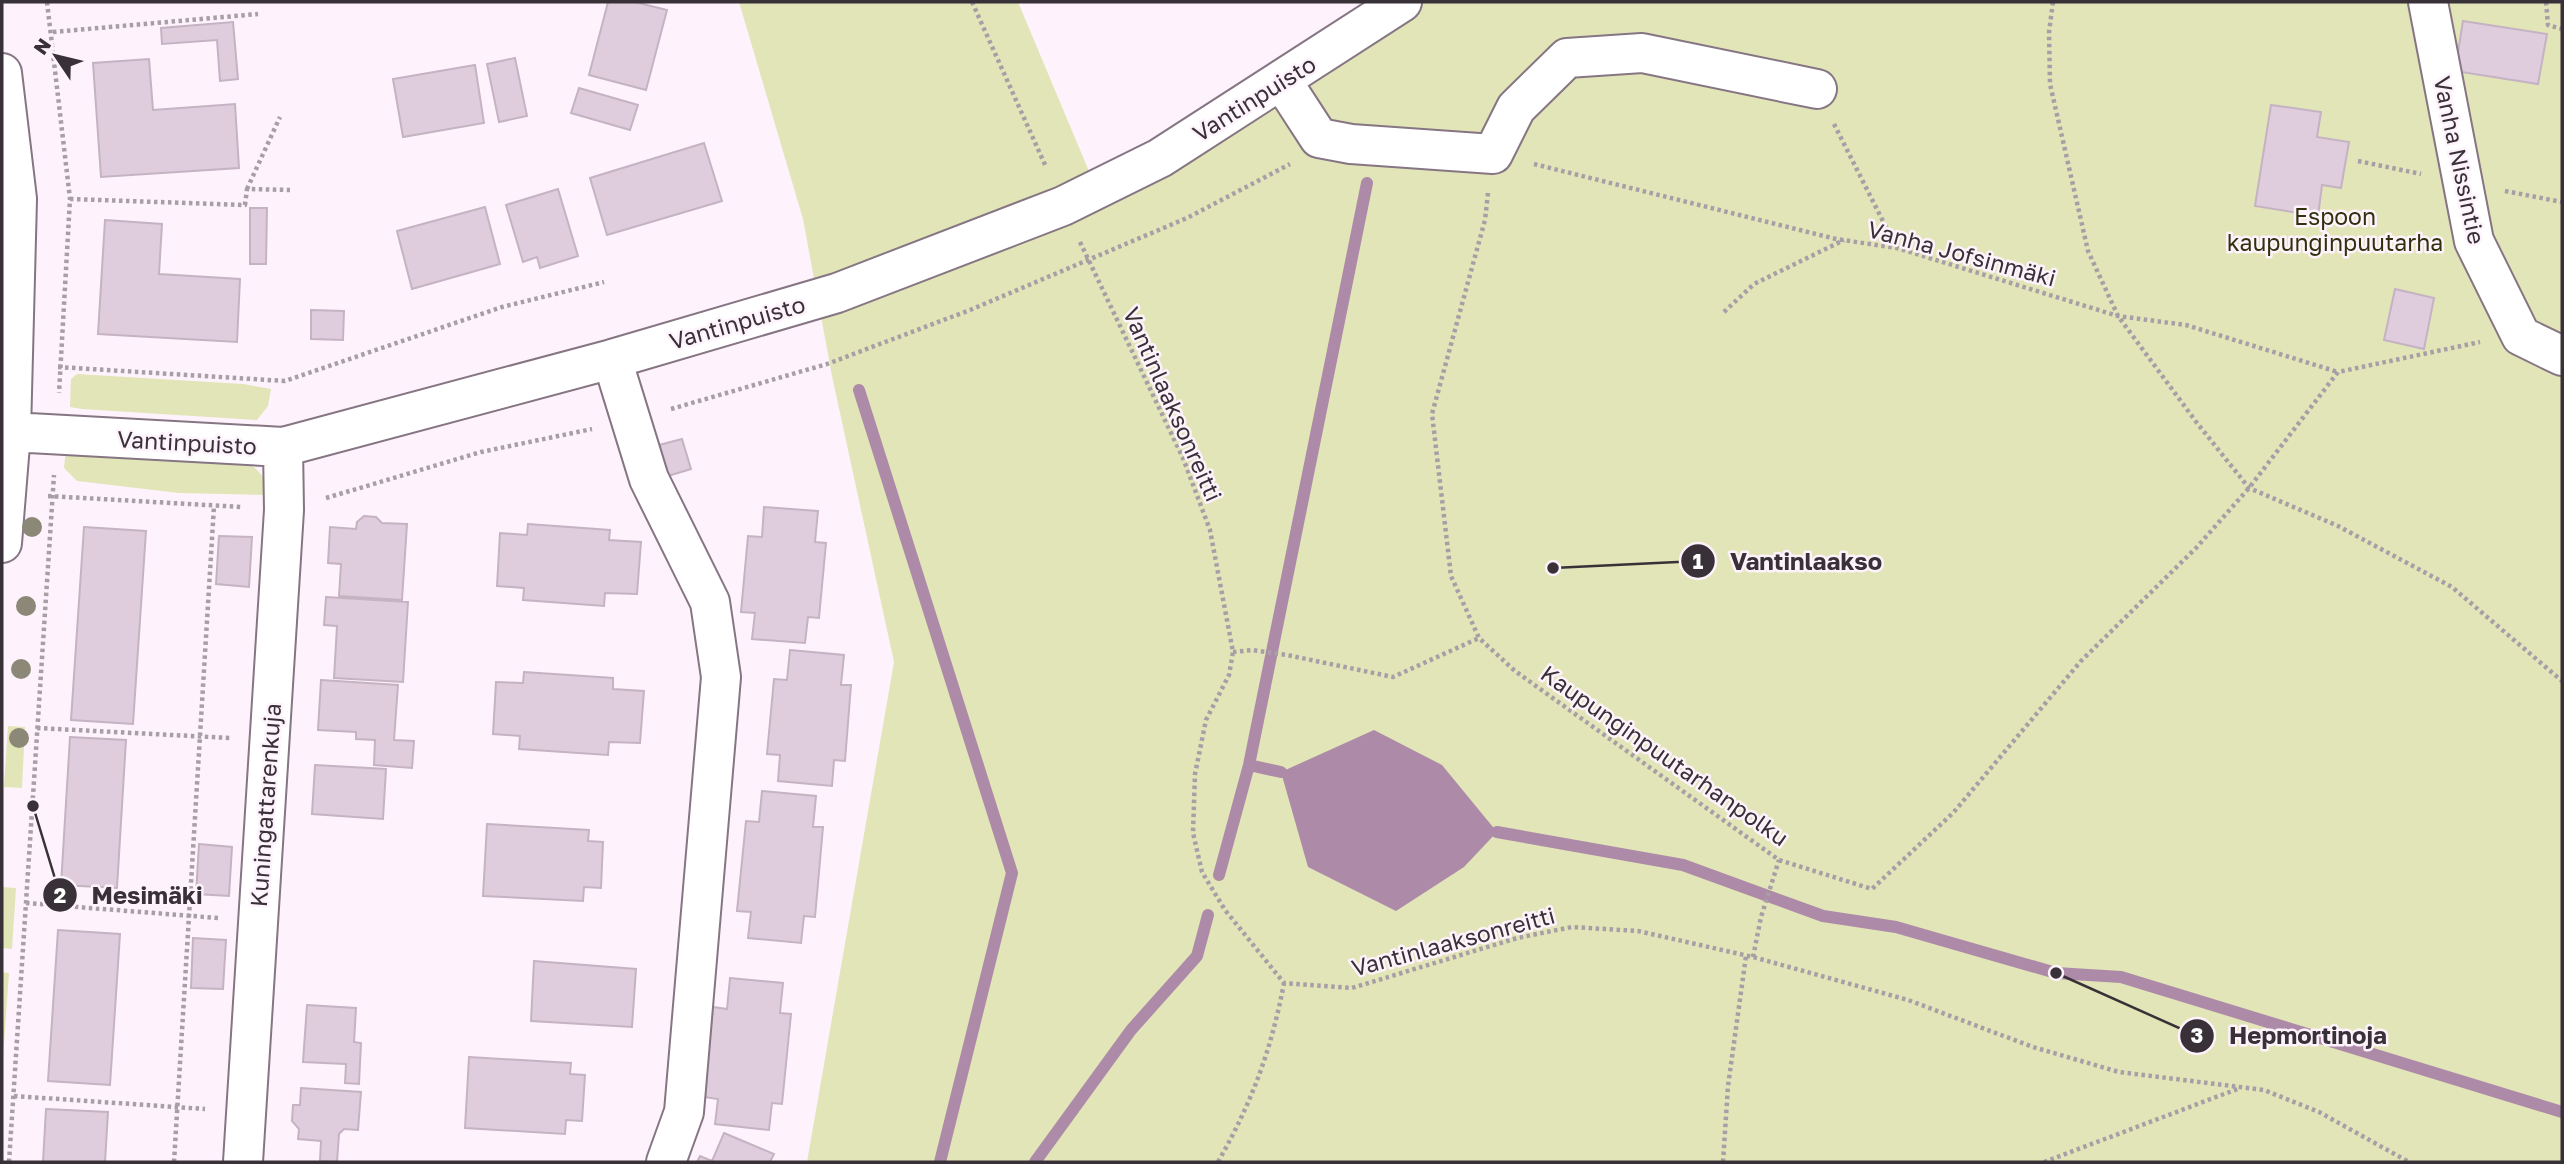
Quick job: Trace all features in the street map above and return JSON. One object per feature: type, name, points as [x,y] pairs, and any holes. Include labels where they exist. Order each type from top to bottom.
[{"type":"street","name":"Vantinpuisto","points":[[10,432],[283,447],[612,359],[837,293],[1063,206],[1160,158],[1402,2]]},
{"type":"street","name":"Vanha Nissintie","points":[[2428,2],[2474,241],[2521,336]]},
{"type":"street","points":[[1282,81],[1319,138],[1351,144],[1493,154],[1516,108],[1567,58],[1642,53],[1816,89]]},
{"type":"street","points":[[2,73],[17,199],[10,432],[2,543]]},
{"type":"street","points":[[2521,336],[2562,356]]},
{"type":"street","points":[[612,359],[649,479],[710,602],[721,677],[684,1112],[666,1162]]},
{"type":"street","name":"Kuningattarenkuja","points":[[243,1162],[284,510],[283,447]]},
{"type":"path","points":[[9,1162],[70,200],[53,32],[47,2]]},
{"type":"path","name":"Vantinlaaksonreitti","points":[[972,2],[1063,206],[1192,482],[1210,530],[1233,652],[1229,675],[1206,720],[1195,774],[1193,833],[1202,872],[1219,900],[1284,983],[1352,988],[1517,938],[1572,928],[1638,931],[1753,957],[1908,1000],[2033,1047],[2119,1072],[2264,1090],[2319,1112],[2409,1162]]},
{"type":"path","points":[[2053,2],[2049,32],[2050,84],[2088,251],[2118,316],[2249,488],[2338,526],[2452,587],[2562,681]]},
{"type":"path","points":[[2546,2],[2548,25],[2562,29]]},
{"type":"path","points":[[53,32],[258,14]]},
{"type":"path","points":[[1816,89],[1897,248]]},
{"type":"path","points":[[70,200],[245,205],[247,189],[280,117]]},
{"type":"path","name":"Vanha Jofsinmäki","points":[[1493,154],[1844,240],[1897,248],[2118,316],[2186,325],[2338,372]]},
{"type":"path","name":"Kaupunginpuutarhanpolku","points":[[1493,154],[1485,220],[1432,414],[1451,576],[1479,638],[1515,671],[1779,860],[1872,889],[1953,813],[2081,661],[2196,548],[2249,488]]},
{"type":"path","points":[[247,189],[290,190]]},
{"type":"path","points":[[1724,313],[1754,284],[1844,240]]},
{"type":"path","points":[[13,363],[285,381],[502,307],[604,282]]},
{"type":"path","points":[[2249,488],[2338,372],[2521,336]]},
{"type":"path","points":[[174,1162],[214,506]]},
{"type":"path","points":[[1233,652],[1252,650],[1287,655],[1393,677],[1479,638]]},
{"type":"path","points":[[37,728],[270,740]]},
{"type":"path","points":[[1753,957],[1761,917],[1779,860]]},
{"type":"path","points":[[26,903],[258,921]]},
{"type":"path","points":[[1723,1162],[1728,1086],[1746,957]]},
{"type":"path","points":[[1218,1162],[1249,1107],[1275,1029],[1284,983]]},
{"type":"path","points":[[2044,1162],[2241,1087]]},
{"type":"path","points":[[13,1097],[246,1112]]},
{"type":"green space","name":"Espoon kaupunginpuutarha","points":[[739,2],[1018,2],[1096,188],[1387,2],[2562,2],[2562,1162],[807,1162],[894,662],[832,376],[803,219]]},
{"type":"green space","points":[[77,374],[243,384],[271,389],[268,406],[257,420],[82,409],[70,407],[71,379]]},
{"type":"green space","points":[[66,448],[235,457],[257,470],[269,493],[179,493],[77,481],[64,468]]},
{"type":"green space","points":[[8,726],[25,727],[22,788],[4,787]]},
{"type":"green space","points":[[2,887],[16,888],[12,949],[2,948]]},
{"type":"green space","points":[[2,972],[9,973],[2,1072]]},
{"type":"shaded area","points":[[1374,730],[1442,765],[1497,832],[1464,867],[1396,911],[1308,867],[1281,772]]},
{"type":"building","points":[[608,2],[635,2],[667,10],[646,90],[589,75]]},
{"type":"building","points":[[2463,21],[2547,34],[2538,84],[2455,71]]},
{"type":"building","points":[[233,22],[238,79],[220,81],[217,40],[162,44],[161,28]]},
{"type":"building","points":[[515,58],[527,116],[499,122],[487,64]]},
{"type":"building","points":[[149,59],[153,110],[235,104],[239,168],[101,177],[93,63]]},
{"type":"building","points":[[475,65],[484,123],[403,137],[393,79]]},
{"type":"building","points":[[579,88],[638,105],[630,130],[571,113]]},
{"type":"building","points":[[2271,105],[2321,112],[2317,137],[2349,142],[2341,188],[2322,185],[2318,216],[2255,206]]},
{"type":"building","points":[[704,143],[722,201],[607,235],[590,178]]},
{"type":"building","points":[[558,189],[578,256],[540,268],[537,257],[523,262],[506,205]]},
{"type":"building","points":[[485,207],[500,264],[412,289],[397,231]]},
{"type":"building","points":[[250,208],[267,208],[266,264],[250,264]]},
{"type":"building","points":[[105,220],[162,224],[159,274],[240,279],[237,342],[98,334]]},
{"type":"building","points":[[2395,289],[2434,298],[2424,349],[2384,340]]},
{"type":"building","points":[[311,310],[344,311],[343,340],[311,339]]},
{"type":"building","points":[[682,439],[691,469],[668,476],[659,445]]},
{"type":"building","points":[[764,507],[818,511],[815,542],[826,543],[819,618],[808,617],[805,643],[752,639],[755,613],[741,612],[748,536],[762,537]]},
{"type":"building","points":[[364,516],[376,517],[382,523],[407,524],[402,600],[339,596],[341,564],[328,563],[330,527],[356,529],[357,522]]},
{"type":"building","points":[[528,524],[610,530],[609,540],[641,542],[637,594],[605,593],[604,606],[523,600],[524,588],[497,586],[500,533],[527,535]]},
{"type":"building","points":[[84,527],[146,531],[133,724],[71,720]]},
{"type":"building","points":[[219,536],[252,537],[249,587],[216,584]]},
{"type":"building","points":[[326,597],[408,602],[403,682],[334,678],[337,626],[324,625]]},
{"type":"building","points":[[790,650],[844,655],[841,685],[851,685],[845,761],[834,760],[832,786],[778,781],[780,755],[767,754],[774,679],[787,680]]},
{"type":"building","points":[[524,672],[613,678],[613,689],[644,691],[640,743],[609,742],[608,755],[519,749],[520,736],[493,734],[496,682],[523,683]]},
{"type":"building","points":[[321,680],[398,685],[394,740],[414,741],[412,768],[374,765],[375,740],[356,739],[356,732],[318,730]]},
{"type":"building","points":[[70,737],[126,740],[117,888],[61,885]]},
{"type":"building","points":[[315,765],[386,769],[383,819],[312,814]]},
{"type":"building","points":[[762,791],[816,796],[813,827],[823,827],[815,917],[804,916],[801,943],[748,938],[751,912],[737,911],[746,821],[759,822]]},
{"type":"building","points":[[487,824],[589,830],[588,841],[603,842],[601,888],[584,887],[583,901],[483,896]]},
{"type":"building","points":[[199,844],[232,847],[229,896],[196,894]]},
{"type":"building","points":[[58,930],[120,934],[110,1085],[48,1081]]},
{"type":"building","points":[[193,938],[226,940],[223,989],[191,988]]},
{"type":"building","points":[[534,961],[636,969],[632,1027],[531,1021]]},
{"type":"building","points":[[730,978],[783,983],[780,1013],[791,1014],[782,1104],[772,1103],[769,1130],[715,1124],[718,1099],[704,1097],[713,1007],[727,1009]]},
{"type":"building","points":[[307,1005],[356,1008],[354,1042],[361,1043],[359,1084],[345,1083],[346,1064],[303,1062]]},
{"type":"building","points":[[469,1057],[571,1063],[570,1074],[585,1075],[582,1121],[566,1120],[565,1134],[465,1128]]},
{"type":"building","points":[[301,1088],[361,1092],[358,1130],[344,1129],[339,1134],[337,1162],[320,1161],[321,1141],[298,1139],[299,1129],[292,1121],[293,1105],[300,1105]]},
{"type":"building","points":[[46,1109],[108,1112],[105,1162],[43,1162]]},
{"type":"building","points":[[724,1133],[774,1154],[770,1162],[697,1162],[700,1156],[712,1161]]},
{"type":"waterway","points":[[1219,875],[1249,765],[1367,183]]},
{"type":"waterway","points":[[859,390],[1012,873],[940,1162]]},
{"type":"waterway","points":[[1249,765],[1281,772]]},
{"type":"waterway","points":[[1497,832],[1683,865],[1823,916],[1896,927],[2056,973],[2121,977],[2562,1112]]},
{"type":"waterway","points":[[1035,1162],[1131,1030],[1197,956],[1208,915]]},
{"type":"place","name":"Vantinlaakso","points":[[1553,568]]},
{"type":"place","name":"Mesimäki","points":[[33,806]]},
{"type":"place","name":"Hepmortinoja","points":[[2056,973]]}]
